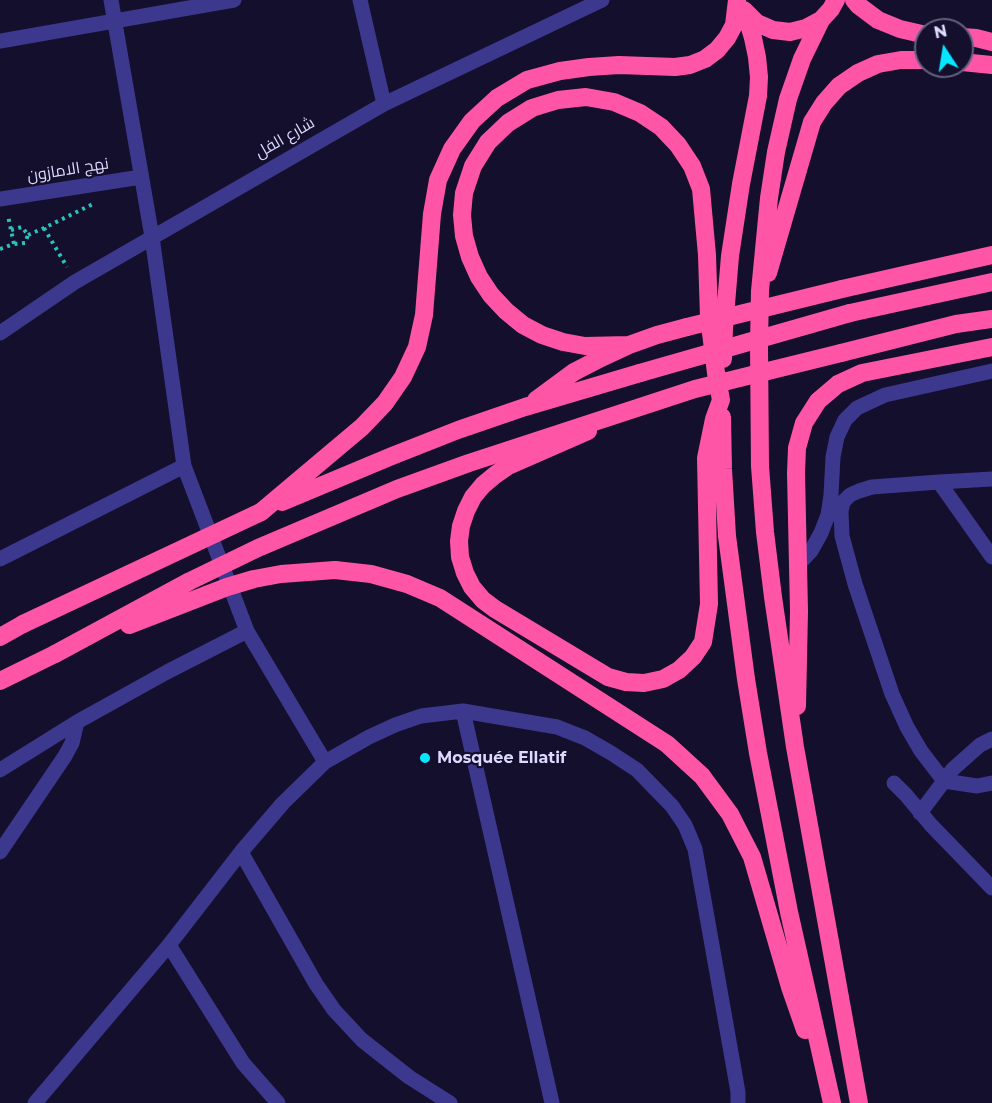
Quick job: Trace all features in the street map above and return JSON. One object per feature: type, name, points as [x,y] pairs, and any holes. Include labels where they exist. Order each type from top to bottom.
[{"type":"highway","points":[[836,0],[821,20],[794,79],[776,152],[767,210],[760,291],[760,466],[773,597],[795,747],[859,1103]]},
{"type":"highway","points":[[855,0],[858,5],[878,20],[914,32]]},
{"type":"highway","points":[[741,6],[757,23],[773,30],[790,32],[806,28],[821,20]]},
{"type":"highway","points":[[741,6],[757,57],[759,77],[758,96],[730,256],[724,328],[721,400],[728,536],[758,753],[780,870],[832,1103]]},
{"type":"highway","points":[[261,512],[362,427],[385,404],[403,376],[417,347],[424,315],[432,214],[438,180],[452,149],[472,121],[497,98],[528,81],[560,71],[619,65],[675,67],[705,59],[727,38],[741,6]]},
{"type":"highway","points":[[974,38],[992,42]]},
{"type":"highway","points":[[760,291],[776,251],[813,122],[824,103],[839,86],[858,73],[878,64],[914,60]]},
{"type":"highway","points":[[974,63],[992,65]]},
{"type":"highway","points":[[629,345],[585,346],[563,342],[523,325],[491,295],[470,257],[464,236],[462,215],[464,193],[473,166],[488,142],[508,123],[532,108],[558,100],[586,97],[614,102],[640,112],[661,127],[678,146],[692,166],[701,189],[707,255],[708,317],[721,400],[714,419],[706,458],[709,604],[703,642],[693,657],[679,670],[663,679],[644,683],[626,682],[608,677],[483,600],[472,587],[465,573],[460,557],[459,542],[466,511],[478,491],[495,475],[508,466],[648,405]]},
{"type":"highway","points":[[525,407],[574,372],[629,345],[657,335],[992,255]]},
{"type":"highway","points":[[0,637],[261,512],[458,430],[525,407],[850,313],[992,282]]},
{"type":"highway","points":[[0,681],[190,581],[258,548],[397,489],[695,389],[956,324],[992,319]]},
{"type":"highway","points":[[795,747],[799,656],[796,473],[797,448],[804,423],[818,401],[838,384],[862,374],[992,347]]},
{"type":"highway","points":[[55,654],[227,587],[281,574],[335,570],[371,574],[407,584],[440,598],[667,744],[702,776],[730,814],[752,856],[790,987],[813,1050],[827,1080]]},
{"type":"highway","points":[[849,1046],[870,1103]]},
{"type":"street","points":[[111,0],[152,237],[184,466],[247,631],[325,762]]},
{"type":"street","points":[[0,41],[234,0]]},
{"type":"street","points":[[360,0],[384,104]]},
{"type":"street","name":"شارع الفل","points":[[0,333],[75,282],[384,104],[602,0]]},
{"type":"street","name":"نهج الامازون","points":[[2,198],[141,177]]},
{"type":"street","points":[[798,565],[811,551],[828,515],[833,457],[837,437],[845,420],[857,408],[885,395],[992,371]]},
{"type":"street","points":[[0,559],[184,466]]},
{"type":"street","points":[[992,479],[872,487],[850,495],[843,502],[841,511],[842,536],[848,564],[892,693],[907,728],[944,781],[977,786],[992,783]]},
{"type":"street","points":[[939,482],[992,557]]},
{"type":"street","points":[[0,770],[77,722],[247,631]]},
{"type":"street","points":[[463,711],[552,1103]]},
{"type":"street","points":[[37,1102],[170,945],[241,852],[284,803],[325,762],[395,725],[421,716],[463,711],[557,727],[585,738],[636,770],[672,806],[695,849],[738,1092],[738,1103]]},
{"type":"street","points":[[0,852],[65,756],[72,743],[77,722]]},
{"type":"street","points":[[920,813],[953,769],[980,745],[992,739]]},
{"type":"street","points":[[894,783],[992,888]]},
{"type":"street","points":[[241,852],[316,984],[334,1010],[362,1041],[409,1077],[450,1103]]},
{"type":"street","points":[[170,945],[243,1063],[278,1103]]},
{"type":"path","points":[[2,198],[14,244]]},
{"type":"path","points":[[0,249],[25,243],[28,235],[96,203]]},
{"type":"path","points":[[11,230],[22,227],[28,235]]},
{"type":"path","points":[[44,228],[75,282]]},
{"type":"place","name":"Mosquée Ellatif","points":[[425,758]]}]
